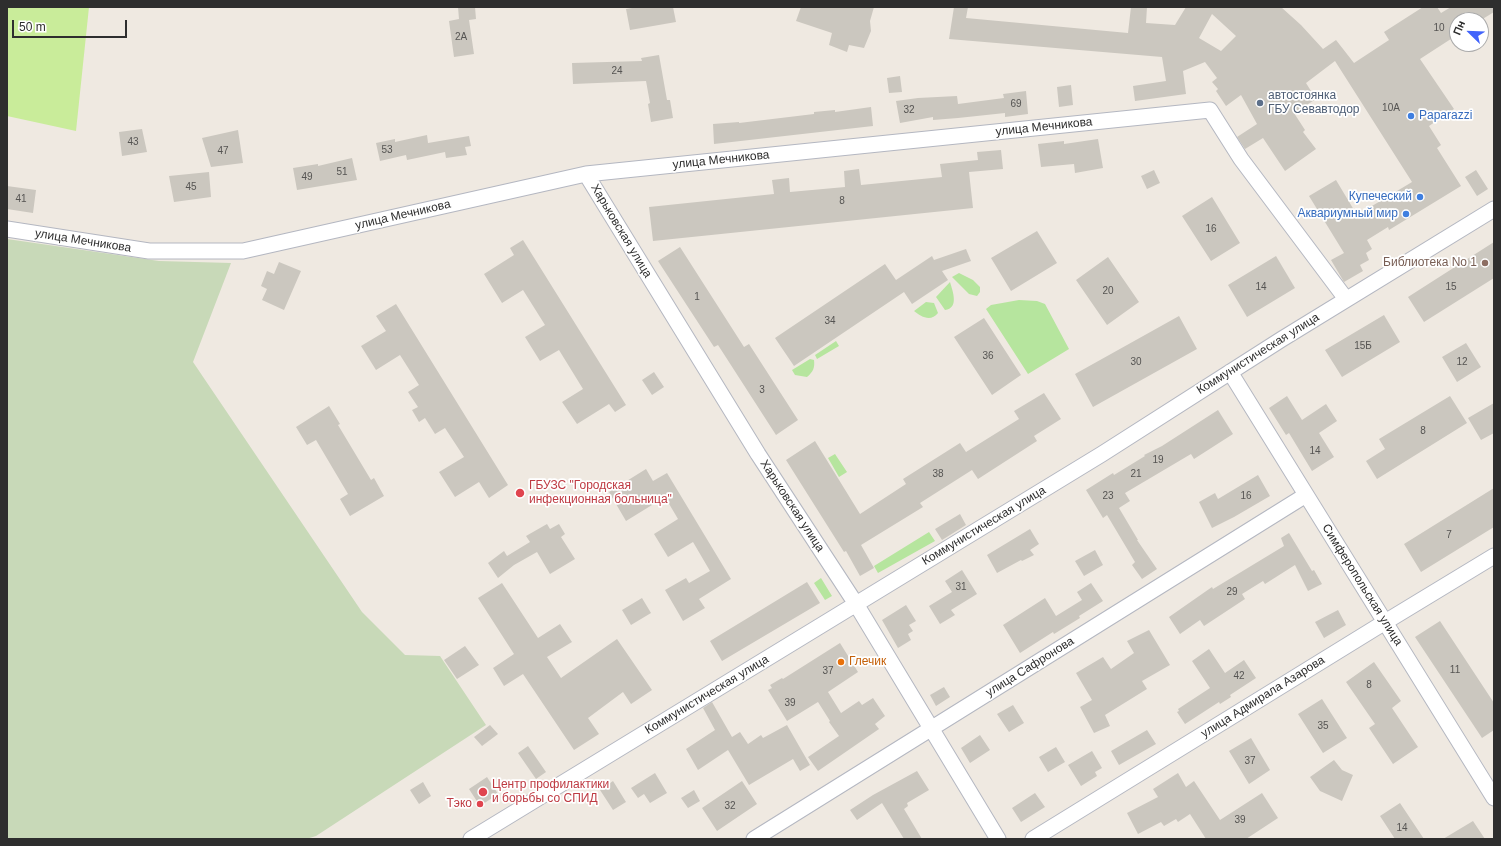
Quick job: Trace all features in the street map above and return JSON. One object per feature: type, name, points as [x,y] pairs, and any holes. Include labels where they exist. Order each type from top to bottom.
[{"type":"street","name":"улица Мечникова","points":[[7,229],[149,251],[243,251],[586,174],[1210,110],[1241,159],[1346,299]]},
{"type":"street","name":"Харьковская улица","points":[[586,174],[758,454],[856,604],[998,839]]},
{"type":"street","name":"Коммунистическая улица","points":[[471,839],[1102,454],[1346,299],[1494,209]]},
{"type":"street","name":"Симферопольская улица","points":[[1230,372],[1494,798]]},
{"type":"street","name":"улица Сафронова","points":[[754,839],[1306,494]]},
{"type":"street","name":"улица Адмирала Азарова","points":[[1033,839],[1494,556]]},
{"type":"green space","points":[[7,7],[89,7],[76,131],[7,116]]},
{"type":"green space","points":[[7,239],[159,261],[231,263],[193,362],[362,612],[405,655],[440,656],[486,725],[316,836],[306,839],[7,839]]},
{"type":"green space","points":[[959,273],[973,280],[980,287],[980,292],[977,296],[969,294],[952,277]]},
{"type":"green space","points":[[950,282],[954,303],[949,309],[945,310],[936,297]]},
{"type":"green space","points":[[1019,300],[1037,301],[1045,304],[1069,349],[1028,374],[986,309],[991,305]]},
{"type":"green space","points":[[926,302],[934,303],[938,313],[935,316],[926,318],[914,311]]},
{"type":"green space","points":[[836,341],[839,346],[817,359],[815,355]]},
{"type":"green space","points":[[810,359],[814,360],[814,368],[811,373],[807,377],[795,375],[792,370]]},
{"type":"green space","points":[[835,454],[847,472],[839,477],[828,458]]},
{"type":"green space","points":[[929,532],[935,541],[878,573],[874,566]]},
{"type":"green space","points":[[821,578],[832,596],[825,600],[814,583]]},
{"type":"building","points":[[458,7],[475,7],[476,19],[469,20],[474,54],[454,57],[449,21],[459,19]]},
{"type":"building","points":[[638,7],[673,7],[676,22],[630,30],[626,9]]},
{"type":"building","points":[[801,7],[874,7],[870,21],[871,31],[864,48],[849,45],[847,52],[829,45],[832,33],[796,21]]},
{"type":"building","points":[[954,7],[968,7],[966,18],[1128,33],[1131,7],[1147,7],[1146,23],[1175,25],[1186,7],[1281,7],[1301,25],[1323,49],[1336,40],[1354,63],[1389,40],[1384,32],[1423,7],[1437,7],[1441,13],[1451,7],[1494,7],[1494,12],[1489,15],[1489,12],[1449,12],[1449,40],[1420,59],[1454,109],[1429,126],[1441,145],[1437,148],[1461,186],[1389,230],[1388,227],[1367,240],[1372,249],[1366,253],[1369,260],[1360,265],[1363,271],[1344,282],[1331,260],[1344,253],[1309,196],[1336,180],[1357,215],[1412,182],[1335,61],[1306,83],[1316,99],[1294,113],[1305,130],[1303,132],[1316,149],[1285,171],[1263,138],[1245,149],[1237,137],[1257,124],[1241,95],[1226,106],[1216,91],[1218,89],[1212,82],[1217,78],[1205,62],[1183,71],[1186,94],[1135,101],[1133,86],[1166,81],[1162,57],[949,39]],"holes":[[[1212,14],[1236,36],[1221,51],[1199,38]]]},
{"type":"building","points":[[659,55],[667,100],[670,100],[673,118],[651,122],[648,104],[650,103],[646,81],[573,84],[572,63],[642,61],[641,58]]},
{"type":"building","points":[[900,76],[902,92],[889,93],[887,78]]},
{"type":"building","points":[[1071,85],[1073,105],[1059,107],[1057,87]]},
{"type":"building","points":[[1026,91],[1028,114],[1005,117],[1005,113],[933,120],[933,117],[900,123],[896,101],[957,96],[958,104],[1004,98],[1003,94]]},
{"type":"building","points":[[871,107],[873,126],[714,144],[713,124],[739,123],[814,114],[814,112],[835,110],[835,112]]},
{"type":"building","points":[[142,129],[147,152],[122,156],[119,132]]},
{"type":"building","points":[[238,130],[243,163],[211,167],[202,138]]},
{"type":"building","points":[[427,135],[428,143],[469,136],[471,146],[465,147],[467,155],[446,158],[445,152],[407,160],[406,155],[380,161],[376,143],[395,139],[395,142]]},
{"type":"building","points":[[1098,139],[1103,168],[1075,173],[1074,164],[1041,167],[1038,144],[1064,141],[1064,144]]},
{"type":"building","points":[[1001,150],[1003,169],[969,172],[973,208],[653,241],[649,207],[774,194],[772,180],[789,178],[790,192],[845,187],[844,171],[859,169],[861,185],[942,177],[940,164],[978,160],[977,152]]},
{"type":"building","points":[[352,158],[357,180],[297,190],[293,168],[318,164],[318,166]]},
{"type":"building","points":[[1154,170],[1160,183],[1147,189],[1141,176]]},
{"type":"building","points":[[1476,170],[1488,189],[1477,196],[1465,177]]},
{"type":"building","points":[[209,172],[211,197],[174,202],[169,176]]},
{"type":"building","points":[[7,186],[36,190],[33,213],[7,209]]},
{"type":"building","points":[[1212,197],[1240,243],[1211,261],[1182,216]]},
{"type":"building","points":[[1037,231],[1057,263],[1011,291],[991,258]]},
{"type":"building","points":[[523,240],[626,405],[615,412],[609,404],[577,424],[562,402],[583,389],[559,350],[540,361],[525,337],[545,325],[523,290],[502,303],[484,274],[514,255],[510,248]]},
{"type":"building","points":[[1494,242],[1494,278],[1424,322],[1408,297]]},
{"type":"building","points":[[680,247],[744,347],[749,344],[798,420],[776,435],[718,345],[714,347],[658,261]]},
{"type":"building","points":[[966,249],[971,261],[942,271],[948,280],[912,304],[904,292],[794,366],[775,338],[885,264],[896,280],[932,256],[934,260]]},
{"type":"building","points":[[1276,256],[1295,288],[1247,317],[1228,285]]},
{"type":"building","points":[[1108,257],[1139,302],[1107,325],[1076,280]]},
{"type":"building","points":[[279,262],[301,271],[284,310],[262,300],[267,289],[261,286],[267,271],[274,274]]},
{"type":"building","points":[[396,304],[508,485],[489,498],[479,482],[455,497],[439,472],[464,457],[445,428],[435,434],[425,418],[419,422],[412,410],[418,407],[408,392],[419,385],[400,355],[376,370],[361,346],[386,331],[376,316]]},
{"type":"building","points":[[1384,315],[1400,342],[1342,377],[1325,350]]},
{"type":"building","points":[[1179,316],[1197,349],[1093,407],[1075,374]]},
{"type":"building","points":[[984,318],[1021,375],[992,395],[954,337]]},
{"type":"building","points":[[1466,343],[1481,367],[1457,382],[1442,357]]},
{"type":"building","points":[[654,372],[664,387],[652,395],[642,380]]},
{"type":"building","points":[[1044,393],[1061,419],[1034,436],[1037,441],[978,479],[972,470],[920,503],[923,507],[861,545],[874,568],[860,576],[846,551],[844,552],[786,460],[815,441],[860,514],[906,484],[903,479],[960,443],[966,452],[1019,419],[1014,411]]},
{"type":"building","points":[[1287,396],[1302,420],[1326,404],[1337,421],[1319,433],[1334,457],[1312,471],[1289,433],[1286,435],[1269,408]]},
{"type":"building","points":[[1450,396],[1467,423],[1377,479],[1366,461],[1385,449],[1379,439]]},
{"type":"building","points":[[1494,403],[1494,433],[1481,440],[1468,418]]},
{"type":"building","points":[[329,406],[340,424],[338,425],[371,480],[374,478],[384,496],[350,516],[340,499],[348,494],[316,440],[307,445],[296,427]]},
{"type":"building","points":[[1218,410],[1233,434],[1194,459],[1191,454],[1125,493],[1130,501],[1119,508],[1137,540],[1157,569],[1142,579],[1132,565],[1135,562],[1107,515],[1103,518],[1086,490],[1113,473],[1114,475],[1145,456],[1144,455],[1162,446]]},
{"type":"building","points":[[646,469],[653,481],[667,473],[731,579],[699,599],[705,608],[683,621],[665,590],[686,578],[689,583],[710,571],[693,542],[668,557],[654,534],[678,519],[665,497],[626,521],[609,492]]},
{"type":"building","points":[[1258,475],[1270,496],[1212,528],[1199,502],[1215,493],[1218,499]]},
{"type":"building","points":[[1494,488],[1494,527],[1421,572],[1404,544]]},
{"type":"building","points":[[960,514],[966,525],[942,540],[935,529]]},
{"type":"building","points":[[547,524],[550,529],[559,524],[565,534],[561,537],[575,559],[550,574],[537,552],[514,565],[498,578],[488,563],[504,551],[507,556],[530,542],[526,536]]},
{"type":"building","points":[[1030,529],[1039,544],[1030,550],[1034,555],[997,573],[987,555]]},
{"type":"building","points":[[1289,533],[1312,571],[1314,570],[1322,584],[1308,591],[1295,565],[1265,584],[1263,581],[1242,594],[1245,599],[1204,626],[1200,620],[1180,634],[1169,617],[1212,587],[1213,589],[1284,546],[1281,538]]},
{"type":"building","points":[[1095,550],[1103,565],[1084,576],[1075,561]]},
{"type":"building","points":[[962,570],[977,594],[951,610],[955,615],[940,624],[929,606],[952,592],[945,581]]},
{"type":"building","points":[[807,582],[820,603],[722,661],[710,641]]},
{"type":"building","points":[[502,583],[538,638],[560,624],[572,642],[547,657],[561,678],[617,639],[652,690],[631,704],[623,692],[588,718],[599,734],[574,750],[523,674],[504,686],[493,668],[514,654],[478,598]]},
{"type":"building","points":[[1091,583],[1103,601],[1079,616],[1080,618],[1054,634],[1053,632],[1020,653],[1003,625],[1045,598],[1056,616],[1082,600],[1077,592]]},
{"type":"building","points":[[642,598],[651,613],[631,625],[622,610]]},
{"type":"building","points":[[906,605],[916,621],[909,625],[913,631],[908,634],[911,640],[898,648],[882,620]]},
{"type":"building","points":[[1338,610],[1346,625],[1324,638],[1315,622]]},
{"type":"building","points":[[1440,621],[1494,703],[1494,730],[1482,738],[1415,637]]},
{"type":"building","points":[[1149,630],[1170,665],[1142,681],[1147,689],[1105,715],[1110,726],[1094,733],[1080,707],[1092,700],[1076,673],[1103,657],[1111,669],[1134,653],[1127,641]]},
{"type":"building","points":[[840,643],[858,672],[828,692],[841,713],[859,701],[862,705],[873,698],[885,716],[875,724],[879,729],[818,771],[808,757],[839,736],[829,722],[830,721],[818,702],[787,721],[768,690],[772,688],[770,685],[782,678],[783,679]]},
{"type":"building","points":[[465,646],[479,665],[457,679],[444,660]]},
{"type":"building","points":[[1209,649],[1225,673],[1244,660],[1256,678],[1230,695],[1231,697],[1220,704],[1219,702],[1185,724],[1177,712],[1179,711],[1178,709],[1210,688],[1192,661]]},
{"type":"building","points":[[1374,662],[1401,701],[1392,708],[1418,747],[1393,764],[1369,728],[1375,724],[1346,682]]},
{"type":"building","points":[[944,687],[950,697],[936,706],[930,695]]},
{"type":"building","points":[[1322,699],[1347,738],[1323,753],[1298,714]]},
{"type":"building","points":[[712,702],[732,737],[740,732],[748,744],[761,735],[763,738],[787,725],[810,765],[800,771],[793,759],[749,785],[728,750],[698,770],[686,749],[715,730],[703,708]]},
{"type":"building","points":[[1013,705],[1024,723],[1009,732],[997,714]]},
{"type":"building","points":[[490,725],[498,734],[482,746],[474,737]]},
{"type":"building","points":[[1147,730],[1156,744],[1119,765],[1111,751]]},
{"type":"building","points":[[980,735],[990,750],[970,763],[961,748]]},
{"type":"building","points":[[1251,738],[1270,770],[1249,784],[1229,751]]},
{"type":"building","points":[[528,746],[546,772],[536,779],[518,753]]},
{"type":"building","points":[[1056,747],[1065,762],[1048,772],[1039,757]]},
{"type":"building","points":[[1092,751],[1102,768],[1095,772],[1097,776],[1081,786],[1068,765]]},
{"type":"building","points":[[1334,760],[1342,770],[1353,775],[1342,801],[1320,791],[1310,777]]},
{"type":"building","points":[[917,771],[929,790],[907,803],[908,806],[904,809],[922,839],[904,839],[882,803],[857,820],[850,810],[873,795]]},
{"type":"building","points":[[655,773],[667,793],[650,803],[644,794],[638,798],[631,788]]},
{"type":"building","points":[[1178,773],[1186,787],[1194,781],[1220,820],[1262,793],[1278,818],[1246,839],[1206,839],[1190,814],[1178,822],[1176,819],[1164,826],[1161,822],[1138,834],[1127,813],[1158,797],[1153,789]]},
{"type":"building","points":[[487,777],[498,794],[480,806],[469,789]]},
{"type":"building","points":[[613,781],[626,802],[613,810],[600,790]]},
{"type":"building","points":[[742,781],[757,804],[717,831],[702,808]]},
{"type":"building","points":[[423,782],[431,796],[419,804],[410,790]]},
{"type":"building","points":[[694,790],[700,801],[688,808],[681,798]]},
{"type":"building","points":[[1035,793],[1045,807],[1021,822],[1012,808]]},
{"type":"building","points":[[1400,803],[1424,839],[1395,839],[1380,816]]},
{"type":"building","points":[[1473,821],[1485,839],[1443,839]]},
{"type":"place","name":"автостоянка ГБУ Севавтодор","points":[[1260,103]]},
{"type":"place","name":"Paparazzi","points":[[1411,116]]},
{"type":"place","name":"Купеческий","points":[[1420,197]]},
{"type":"place","name":"Аквариумный мир","points":[[1406,214]]},
{"type":"place","name":"Библиотека No 1","points":[[1485,263]]},
{"type":"place","name":"ГБУЗС \"Городская инфекционная больница\"","points":[[520,493]]},
{"type":"place","name":"Глечик","points":[[841,662]]},
{"type":"place","name":"Центр профилактики и борьбы со СПИД","points":[[483,792]]},
{"type":"place","name":"Тэко","points":[[480,804]]}]
